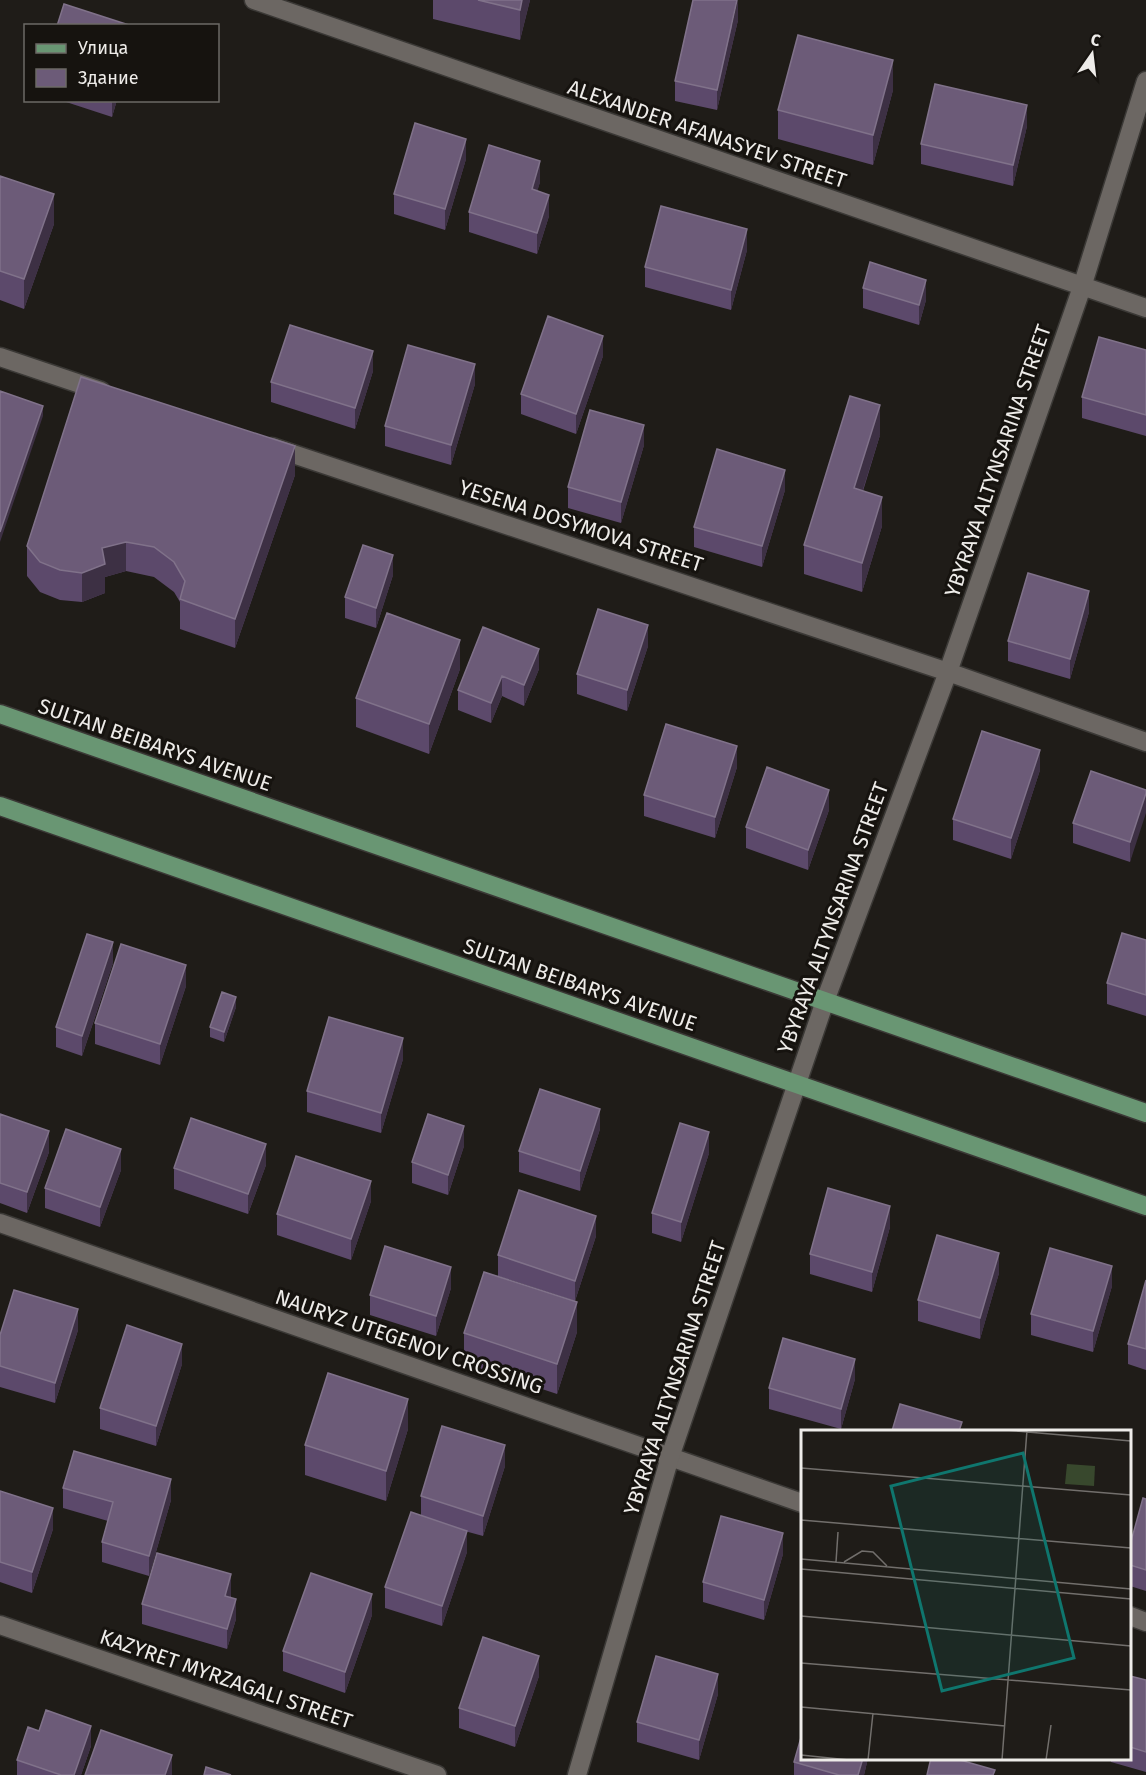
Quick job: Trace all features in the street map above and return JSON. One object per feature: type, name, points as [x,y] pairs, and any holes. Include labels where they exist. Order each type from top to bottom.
[{"type":"main road","name":"SULTAN BEIBARYS AVENUE","points":[[0,714],[1146,1113]]},
{"type":"main road","name":"SULTAN BEIBARYS AVENUE","points":[[0,806],[1146,1206]]},
{"type":"street","name":"ALEXANDER AFANASYEV STREET","points":[[254,0],[1082,288],[1146,308]]},
{"type":"street","name":"YBYRAYA ALTYNSARINA STREET","points":[[577,1775],[670,1457],[825,1001],[948,672],[1082,288],[1146,81]]},
{"type":"street","points":[[0,357],[113,395]]},
{"type":"street","name":"YESENA DOSYMOVA STREET","points":[[260,443],[948,672],[1146,742]]},
{"type":"street","name":"NAURYZ UTEGENOV CROSSING","points":[[0,1223],[801,1503]]},
{"type":"street","points":[[1131,1616],[1146,1622]]},
{"type":"street","name":"KAZYRET MYRZAGALI STREET","points":[[0,1625],[437,1775]]},
{"type":"building","points":[[478,0],[522,0],[520,10]]},
{"type":"building","points":[[693,0],[737,0],[717,90],[675,81]]},
{"type":"building","points":[[64,4],[126,24],[58,24]]},
{"type":"building","points":[[798,35],[893,60],[873,135],[778,110]]},
{"type":"building","points":[[935,84],[1027,105],[1013,165],[921,144]]},
{"type":"building","points":[[415,123],[466,139],[445,209],[394,194]]},
{"type":"building","points":[[489,145],[540,161],[532,189],[549,195],[537,233],[469,212]]},
{"type":"building","points":[[0,176],[54,194],[24,279],[0,271]]},
{"type":"building","points":[[661,206],[747,229],[731,290],[645,267]]},
{"type":"building","points":[[870,262],[926,280],[919,305],[863,288]]},
{"type":"building","points":[[548,316],[603,336],[576,414],[521,394]]},
{"type":"building","points":[[290,325],[373,351],[355,408],[271,382]]},
{"type":"building","points":[[1099,337],[1146,350],[1146,415],[1082,397]]},
{"type":"building","points":[[408,345],[475,364],[451,445],[385,426]]},
{"type":"building","points":[[81,377],[295,446],[235,619],[180,599],[185,581],[174,562],[154,547],[126,542],[102,548],[105,564],[82,573],[60,570],[40,562],[27,546]]},
{"type":"building","points":[[0,391],[43,406],[0,532]]},
{"type":"building","points":[[850,396],[880,405],[854,488],[882,497],[862,563],[804,545]]},
{"type":"building","points":[[590,410],[644,425],[621,502],[568,487]]},
{"type":"building","points":[[717,449],[785,470],[762,546],[694,527]]},
{"type":"building","points":[[363,545],[393,555],[376,608],[345,597]]},
{"type":"building","points":[[1028,573],[1089,591],[1070,659],[1008,641]]},
{"type":"building","points":[[598,609],[648,625],[627,690],[577,674]]},
{"type":"building","points":[[387,613],[460,640],[429,724],[356,698]]},
{"type":"building","points":[[483,627],[539,649],[524,685],[502,676],[491,703],[458,690]]},
{"type":"building","points":[[666,724],[737,746],[715,817],[644,795]]},
{"type":"building","points":[[982,731],[1040,750],[1011,838],[953,819]]},
{"type":"building","points":[[767,767],[829,790],[808,850],[746,827]]},
{"type":"building","points":[[1091,771],[1146,790],[1130,842],[1073,823]]},
{"type":"building","points":[[1122,933],[1146,940],[1146,995],[1107,983]]},
{"type":"building","points":[[87,934],[113,942],[82,1036],[56,1027]]},
{"type":"building","points":[[121,944],[186,965],[160,1044],[95,1023]]},
{"type":"building","points":[[222,992],[236,997],[224,1032],[210,1027]]},
{"type":"building","points":[[329,1017],[403,1038],[381,1113],[307,1091]]},
{"type":"building","points":[[540,1089],[600,1109],[580,1171],[519,1151]]},
{"type":"building","points":[[0,1114],[49,1131],[27,1192],[0,1183]]},
{"type":"building","points":[[428,1114],[464,1126],[448,1175],[412,1162]]},
{"type":"building","points":[[191,1118],[266,1144],[248,1194],[174,1168]]},
{"type":"building","points":[[680,1123],[709,1132],[681,1222],[652,1213]]},
{"type":"building","points":[[66,1129],[121,1149],[100,1207],[45,1188]]},
{"type":"building","points":[[296,1156],[371,1181],[351,1239],[277,1214]]},
{"type":"building","points":[[828,1188],[890,1206],[872,1272],[810,1254]]},
{"type":"building","points":[[519,1190],[596,1216],[575,1281],[498,1255]]},
{"type":"building","points":[[937,1235],[999,1253],[980,1318],[918,1300]]},
{"type":"building","points":[[385,1246],[451,1267],[436,1316],[370,1295]]},
{"type":"building","points":[[1050,1248],[1112,1266],[1093,1331],[1031,1314]]},
{"type":"building","points":[[484,1272],[577,1302],[557,1364],[464,1333]]},
{"type":"building","points":[[1146,1280],[1146,1349],[1128,1344]]},
{"type":"building","points":[[14,1290],[78,1309],[55,1383],[0,1366],[0,1335]]},
{"type":"building","points":[[127,1325],[182,1344],[156,1426],[100,1408]]},
{"type":"building","points":[[783,1338],[855,1359],[841,1409],[769,1388]]},
{"type":"building","points":[[328,1373],[408,1399],[386,1471],[305,1445]]},
{"type":"building","points":[[900,1404],[962,1422],[959,1430],[892,1430]]},
{"type":"building","points":[[442,1426],[505,1445],[483,1516],[421,1496]]},
{"type":"building","points":[[74,1451],[171,1479],[149,1556],[102,1542],[113,1502],[63,1488]]},
{"type":"building","points":[[0,1491],[53,1508],[32,1572],[0,1562]]},
{"type":"building","points":[[1143,1498],[1146,1499],[1146,1570],[1131,1565],[1131,1541]]},
{"type":"building","points":[[411,1512],[467,1531],[442,1606],[385,1587]]},
{"type":"building","points":[[721,1516],[783,1533],[764,1600],[703,1582]]},
{"type":"building","points":[[157,1553],[231,1574],[225,1596],[236,1599],[227,1629],[142,1604]]},
{"type":"building","points":[[311,1573],[372,1594],[345,1672],[283,1651]]},
{"type":"building","points":[[483,1637],[539,1656],[515,1726],[459,1708]]},
{"type":"building","points":[[656,1656],[718,1674],[699,1740],[637,1722]]},
{"type":"building","points":[[1131,1676],[1146,1680],[1146,1752],[1131,1747]]},
{"type":"building","points":[[46,1710],[91,1726],[74,1775],[61,1775],[17,1760],[28,1727],[39,1731]]},
{"type":"building","points":[[101,1730],[172,1755],[165,1775],[85,1775]]},
{"type":"building","points":[[801,1738],[801,1760],[862,1760],[858,1775],[839,1775],[794,1762]]},
{"type":"building","points":[[931,1760],[960,1760],[995,1770],[993,1775],[927,1775]]},
{"type":"building","points":[[206,1767],[231,1775],[204,1775]]}]
